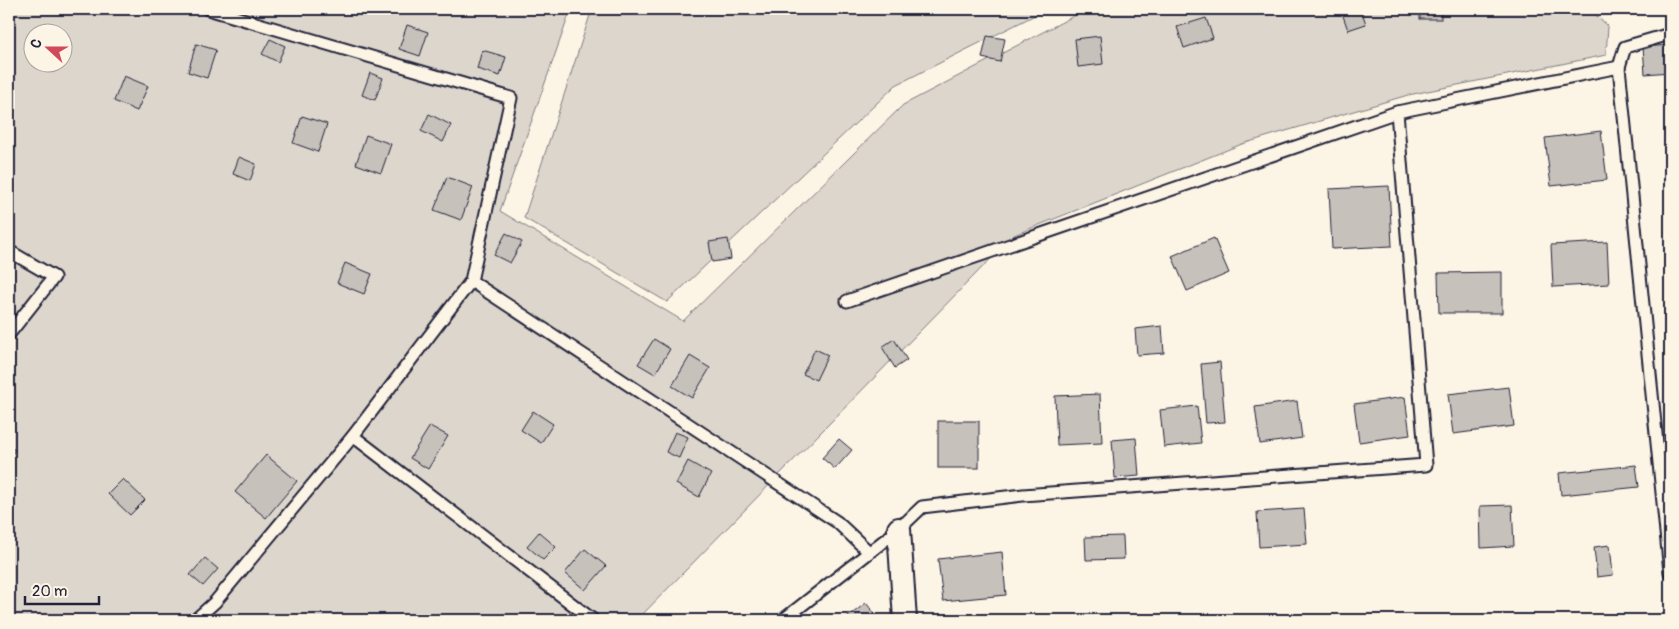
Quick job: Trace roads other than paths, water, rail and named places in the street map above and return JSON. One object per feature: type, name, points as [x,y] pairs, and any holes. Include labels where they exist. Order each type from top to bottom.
[{"type":"street","points":[[899,529],[905,620]]},
{"type":"lane","points":[[195,620],[215,602],[353,436],[472,280],[511,98],[208,9]]},
{"type":"lane","points":[[1670,34],[1625,47],[1619,67],[1670,572]]},
{"type":"lane","points":[[847,301],[1397,112],[1619,67]]},
{"type":"lane","points":[[782,620],[899,529],[922,507],[1023,495],[1426,465],[1397,112]]},
{"type":"lane","points":[[9,251],[54,278],[9,334]]},
{"type":"lane","points":[[472,280],[837,522],[869,552]]},
{"type":"lane","points":[[353,436],[593,620]]}]
